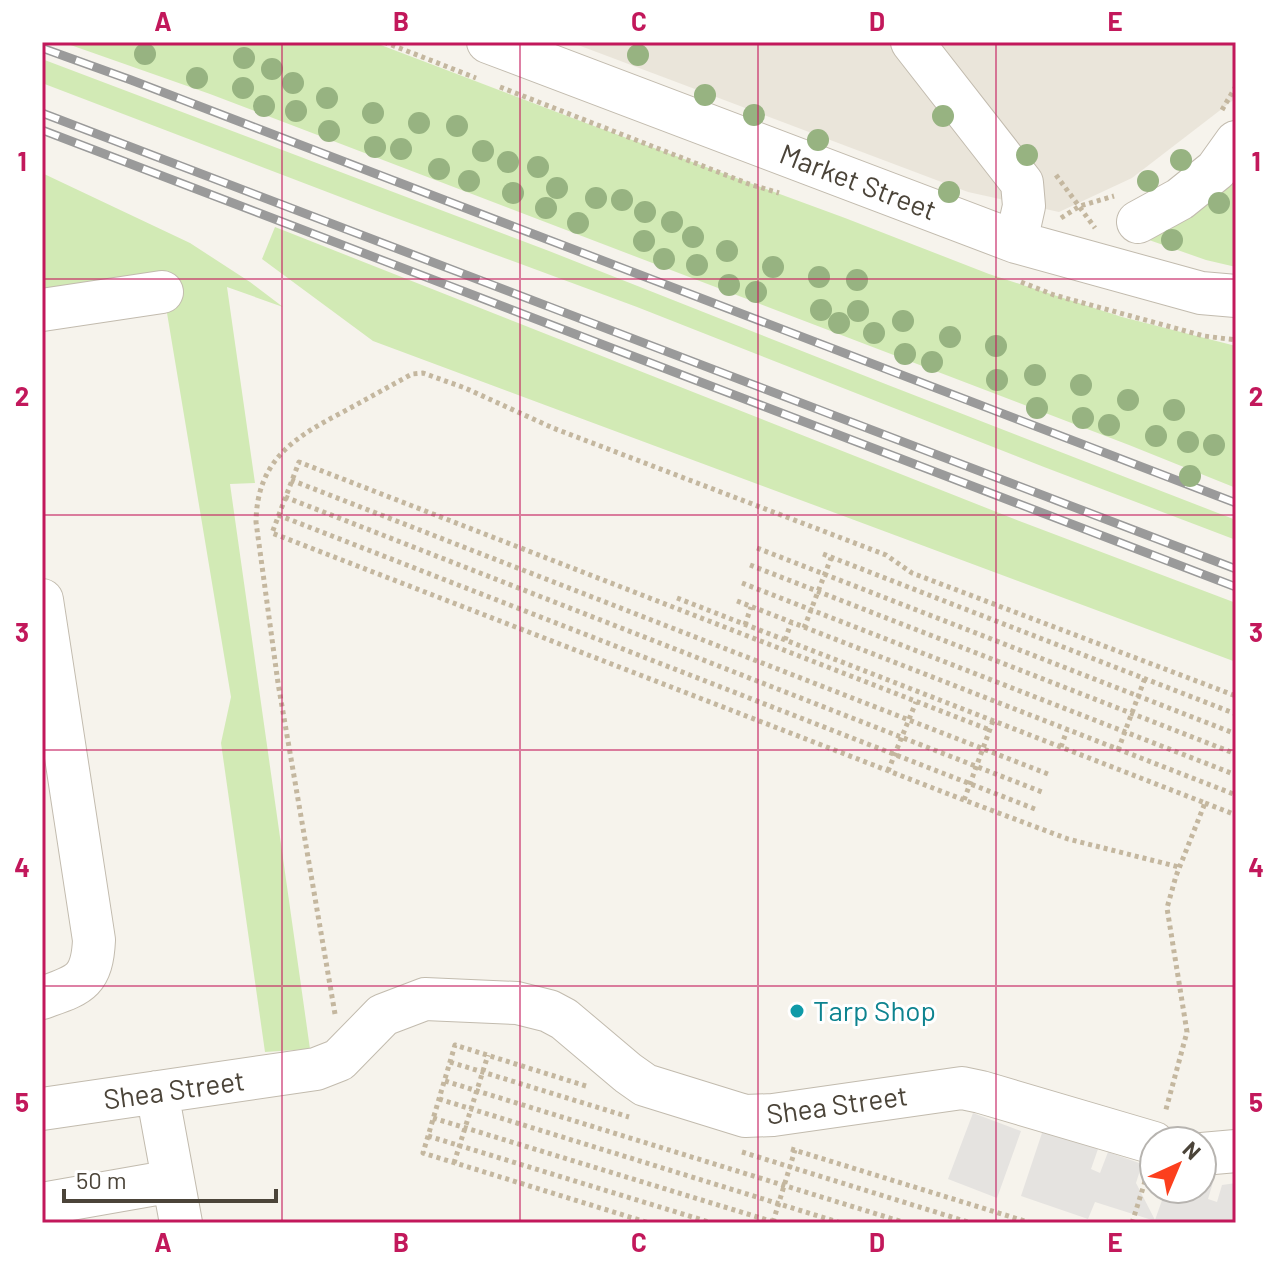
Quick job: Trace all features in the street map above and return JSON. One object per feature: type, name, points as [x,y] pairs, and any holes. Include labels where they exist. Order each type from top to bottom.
[{"type":"street","name":"Market Street","points":[[488,42],[1016,242],[1201,293],[1236,296]]},
{"type":"street","points":[[912,42],[1022,183],[1024,206],[1016,242]]},
{"type":"street","points":[[1132,207],[1180,199],[1204,180],[1216,170],[1226,130]]},
{"type":"street","points":[[42,310],[162,292]]},
{"type":"street","points":[[42,600],[94,953],[89,972],[73,987],[42,998]]},
{"type":"street","name":"Shea Street","points":[[42,1109],[331,1065],[349,1052],[383,1015],[425,999],[517,1003],[549,1011],[564,1019],[645,1085],[745,1116],[773,1115],[962,1088],[1138,1141]]},
{"type":"street","points":[[157,1092],[181,1223]]},
{"type":"street","points":[[42,1204],[173,1181]]},
{"type":"path","points":[[1226,130],[1236,86]]},
{"type":"path","points":[[1060,219],[1080,206],[1132,207]]},
{"type":"path","points":[[331,1065],[338,1051],[339,1036],[278,683],[256,505],[277,458],[291,442],[412,374],[423,373],[465,388],[553,428],[886,555],[912,573],[1236,696]]},
{"type":"path","points":[[990,730],[299,462],[272,533],[1028,826],[1179,867]]},
{"type":"path","points":[[291,480],[1048,774]]},
{"type":"path","points":[[285,497],[1042,792]]},
{"type":"path","points":[[278,515],[1035,809]]},
{"type":"path","points":[[757,548],[1236,734]]},
{"type":"path","points":[[823,554],[1236,714]]},
{"type":"path","points":[[804,628],[831,558]]},
{"type":"path","points":[[750,565],[1236,754]]},
{"type":"path","points":[[742,583],[1236,775]]},
{"type":"path","points":[[677,598],[1236,815]]},
{"type":"path","points":[[737,601],[1236,795]]},
{"type":"path","points":[[745,625],[751,607]]},
{"type":"path","points":[[785,640],[791,623]]},
{"type":"path","points":[[1118,750],[1145,678]]},
{"type":"path","points":[[888,771],[916,702]]},
{"type":"path","points":[[964,800],[993,721]]},
{"type":"path","points":[[1061,747],[1067,730]]},
{"type":"path","points":[[1161,1125],[1187,1032],[1167,908],[1179,867],[1205,803]]},
{"type":"path","points":[[590,1087],[455,1045],[423,1153],[649,1223]]},
{"type":"path","points":[[454,1163],[488,1055]]},
{"type":"path","points":[[445,1081],[906,1223]]},
{"type":"path","points":[[439,1099],[841,1223]]},
{"type":"path","points":[[433,1118],[774,1223],[795,1150]]},
{"type":"path","points":[[428,1136],[712,1223]]},
{"type":"path","points":[[780,1146],[1031,1223]]},
{"type":"path","points":[[1132,1223],[1138,1203]]},
{"type":"shaded area","points":[[570,42],[1236,42],[1236,98],[1132,178],[1059,212],[968,192]]},
{"type":"shaded area","points":[[973,1113],[1021,1131],[997,1198],[948,1179]]},
{"type":"shaded area","points":[[1043,1130],[1098,1149],[1091,1169],[1100,1173],[1108,1152],[1138,1163],[1138,1205],[1147,1205],[1155,1220],[1160,1205],[1218,1205],[1222,1185],[1236,1183],[1236,1223],[1155,1223],[1095,1202],[1088,1219],[1021,1196]]},
{"type":"green space","points":[[62,42],[373,42],[989,274],[1122,317],[1236,346],[1236,488],[210,94]]},
{"type":"green space","points":[[42,59],[549,251],[1236,520],[1236,540],[637,307],[42,83]]},
{"type":"green space","points":[[42,173],[190,243],[283,307],[227,287],[255,483],[230,484],[310,1049],[265,1052],[221,743],[231,697],[162,283],[42,297]]},
{"type":"green space","points":[[1236,177],[1236,267],[1149,240],[1195,212]]},
{"type":"green space","points":[[275,227],[1022,522],[1236,603],[1236,662],[373,341],[262,259]]},
{"type":"railway","points":[[42,48],[1236,503]]},
{"type":"railway","points":[[42,113],[1236,569]]},
{"type":"railway","points":[[42,130],[1236,587]]},
{"type":"place","name":"Tarp Shop","points":[[797,1011]]}]
